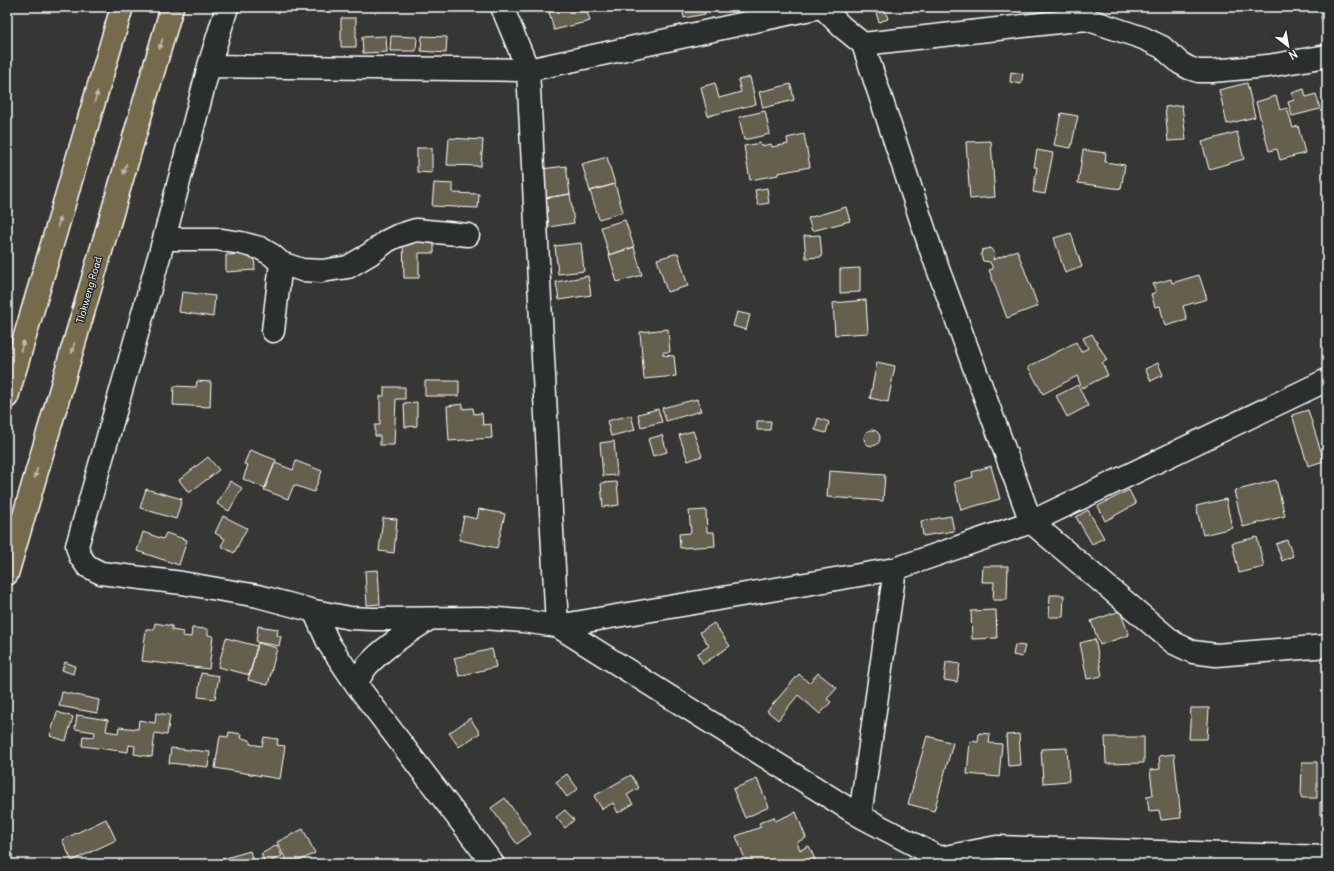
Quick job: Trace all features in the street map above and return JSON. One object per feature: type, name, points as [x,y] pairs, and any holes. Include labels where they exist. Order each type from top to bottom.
[{"type":"main road","points":[[7,397],[122,7]]},
{"type":"main road","name":"Tlokweng Road","points":[[7,574],[172,7]]},
{"type":"street","points":[[227,7],[209,66],[164,239],[77,546],[80,556],[87,566],[101,573],[182,583],[258,596],[350,618],[483,618],[515,620],[557,626],[895,569],[1030,522],[1327,380]]},
{"type":"street","points":[[502,7],[528,70],[557,626]]},
{"type":"street","points":[[209,66],[528,70],[821,7],[842,28],[863,44],[931,250],[1030,522],[1174,643],[1193,652],[1216,655],[1327,646]]},
{"type":"street","points":[[863,44],[1086,13],[1162,47],[1189,68],[1198,70],[1212,71],[1268,66],[1327,56]]},
{"type":"street","points":[[164,239],[216,239],[241,243],[260,248],[272,255],[280,263],[302,270],[322,271],[348,267],[370,254],[387,241],[416,230],[468,235]]},
{"type":"street","points":[[273,331],[280,263]]},
{"type":"street","points":[[860,816],[895,569]]},
{"type":"street","points":[[314,610],[329,644],[356,684],[493,864]]},
{"type":"street","points":[[356,684],[367,666],[380,653],[399,638],[429,619]]},
{"type":"street","points":[[557,626],[931,861],[997,847],[1327,857]]},
{"type":"building","points":[[338,7],[351,7],[351,9],[338,10]]},
{"type":"building","points":[[556,7],[586,7],[590,21],[554,30],[549,12],[557,10]]},
{"type":"building","points":[[682,7],[703,7],[705,14],[684,18]]},
{"type":"building","points":[[874,7],[884,7],[888,19],[879,22]]},
{"type":"building","points":[[1327,15],[1327,38],[1324,38],[1321,16]]},
{"type":"building","points":[[341,18],[356,18],[356,47],[341,47]]},
{"type":"building","points":[[386,36],[387,52],[363,53],[362,37]]},
{"type":"building","points":[[391,36],[417,37],[416,51],[390,51]]},
{"type":"building","points":[[422,36],[447,37],[446,53],[421,51]]},
{"type":"building","points":[[1011,72],[1023,74],[1021,84],[1010,82]]},
{"type":"building","points":[[750,77],[756,104],[708,116],[701,87],[715,83],[719,98],[741,92],[738,80]]},
{"type":"building","points":[[1247,83],[1255,117],[1227,124],[1219,90]]},
{"type":"building","points":[[791,84],[794,100],[763,108],[759,92]]},
{"type":"building","points":[[1304,89],[1306,97],[1316,94],[1320,109],[1292,116],[1288,102],[1294,100],[1292,93]]},
{"type":"building","points":[[1276,96],[1280,110],[1287,108],[1293,128],[1298,126],[1305,153],[1280,160],[1277,149],[1269,151],[1256,102]]},
{"type":"building","points":[[1182,105],[1186,140],[1168,141],[1165,107]]},
{"type":"building","points":[[765,111],[770,134],[744,140],[739,117]]},
{"type":"building","points":[[1061,113],[1078,116],[1071,148],[1054,145]]},
{"type":"building","points":[[1237,132],[1244,159],[1209,169],[1202,142]]},
{"type":"building","points":[[804,134],[810,167],[750,180],[744,146],[760,143],[761,146],[771,144],[772,147],[788,144],[787,138]]},
{"type":"building","points":[[449,138],[483,140],[481,166],[447,165]]},
{"type":"building","points":[[991,141],[995,197],[970,199],[966,142]]},
{"type":"building","points":[[417,148],[432,148],[432,173],[417,172]]},
{"type":"building","points":[[1037,150],[1053,153],[1045,194],[1033,192],[1037,167],[1034,167]]},
{"type":"building","points":[[1083,150],[1106,153],[1105,162],[1125,165],[1121,189],[1078,183]]},
{"type":"building","points":[[607,157],[615,184],[590,191],[582,164]]},
{"type":"building","points":[[566,166],[570,194],[545,198],[541,169]]},
{"type":"building","points":[[434,183],[453,184],[453,193],[479,194],[478,208],[432,206]]},
{"type":"building","points":[[615,184],[623,212],[599,219],[590,191]]},
{"type":"building","points":[[767,188],[769,203],[758,205],[755,190]]},
{"type":"building","points":[[570,194],[574,223],[549,227],[545,198]]},
{"type":"building","points":[[846,207],[850,221],[812,231],[808,218]]},
{"type":"building","points":[[625,220],[634,247],[609,255],[601,227]]},
{"type":"building","points":[[1071,233],[1082,267],[1065,273],[1054,238]]},
{"type":"building","points":[[820,235],[822,257],[806,258],[804,236]]},
{"type":"building","points":[[403,239],[434,239],[434,253],[419,253],[419,278],[404,278]]},
{"type":"building","points":[[581,243],[584,271],[558,274],[555,246]]},
{"type":"building","points":[[634,247],[642,275],[617,282],[609,255]]},
{"type":"building","points":[[990,248],[995,254],[993,260],[1017,250],[1038,306],[1007,318],[989,270],[993,269],[990,262],[983,261],[981,255],[982,250]]},
{"type":"building","points":[[678,253],[688,286],[667,292],[657,259]]},
{"type":"building","points":[[254,254],[255,270],[226,272],[226,255]]},
{"type":"building","points":[[860,268],[860,292],[840,293],[840,269]]},
{"type":"building","points":[[1199,275],[1207,299],[1183,306],[1187,320],[1165,326],[1160,306],[1155,307],[1151,294],[1156,292],[1153,284],[1171,279],[1172,283]]},
{"type":"building","points":[[588,276],[591,295],[559,300],[556,282]]},
{"type":"building","points":[[182,292],[215,296],[213,317],[179,312]]},
{"type":"building","points":[[866,300],[868,333],[835,335],[833,303]]},
{"type":"building","points":[[737,312],[750,315],[746,330],[733,326]]},
{"type":"building","points":[[668,329],[670,352],[663,352],[663,355],[674,356],[676,376],[644,379],[640,332]]},
{"type":"building","points":[[1092,334],[1107,360],[1102,363],[1108,375],[1082,388],[1077,376],[1043,394],[1028,367],[1076,342],[1081,352],[1088,348],[1083,338]]},
{"type":"building","points":[[877,362],[895,366],[888,402],[870,398]]},
{"type":"building","points":[[1158,363],[1163,375],[1151,381],[1145,369]]},
{"type":"building","points":[[197,381],[211,382],[210,407],[173,405],[174,386],[196,387]]},
{"type":"building","points":[[425,381],[459,381],[459,396],[425,396]]},
{"type":"building","points":[[1078,385],[1088,406],[1067,417],[1056,396]]},
{"type":"building","points":[[384,387],[405,387],[405,399],[396,399],[394,445],[380,445],[380,436],[375,436],[375,425],[380,425],[380,396],[384,396]]},
{"type":"building","points":[[697,399],[701,411],[666,421],[662,408]]},
{"type":"building","points":[[417,402],[417,426],[405,427],[404,403]]},
{"type":"building","points":[[463,404],[463,409],[473,408],[474,414],[482,413],[483,425],[491,424],[492,438],[449,441],[447,406]]},
{"type":"building","points":[[658,409],[662,422],[641,427],[638,414]]},
{"type":"building","points":[[1308,410],[1324,461],[1308,466],[1292,415]]},
{"type":"building","points":[[631,415],[635,430],[611,436],[607,421]]},
{"type":"building","points":[[818,418],[829,422],[826,433],[815,430]]},
{"type":"building","points":[[757,421],[771,421],[770,430],[757,430]]},
{"type":"building","points":[[872,430],[878,432],[880,438],[878,444],[872,446],[866,444],[864,438],[866,432]]},
{"type":"building","points":[[693,431],[702,456],[688,461],[679,435]]},
{"type":"building","points":[[662,435],[667,452],[653,456],[648,439]]},
{"type":"building","points":[[614,441],[617,475],[603,476],[600,443]]},
{"type":"building","points":[[250,450],[276,460],[265,488],[243,479],[248,465],[244,464]]},
{"type":"building","points":[[208,457],[219,470],[189,493],[179,480]]},
{"type":"building","points":[[296,461],[322,471],[314,492],[294,485],[288,499],[264,490],[275,463],[293,470]]},
{"type":"building","points":[[991,466],[1000,499],[961,510],[954,482],[973,477],[972,472]]},
{"type":"building","points":[[829,471],[885,475],[883,501],[827,497]]},
{"type":"building","points":[[1276,480],[1285,516],[1243,527],[1234,491]]},
{"type":"building","points":[[230,481],[242,488],[229,511],[217,504]]},
{"type":"building","points":[[617,482],[619,505],[603,507],[601,483]]},
{"type":"building","points":[[146,489],[182,499],[176,519],[140,508]]},
{"type":"building","points":[[1129,490],[1136,504],[1105,521],[1098,506]]},
{"type":"building","points":[[1226,499],[1232,528],[1203,535],[1196,506]]},
{"type":"building","points":[[479,509],[505,514],[497,548],[459,540],[464,516],[477,519]]},
{"type":"building","points":[[706,510],[707,532],[714,532],[715,546],[680,548],[679,534],[691,533],[689,511]]},
{"type":"building","points":[[1088,510],[1104,538],[1092,544],[1076,517]]},
{"type":"building","points":[[223,516],[247,528],[234,553],[221,546],[225,539],[215,533]]},
{"type":"building","points":[[951,516],[954,531],[923,536],[921,521]]},
{"type":"building","points":[[383,518],[397,519],[394,553],[379,551]]},
{"type":"building","points":[[143,532],[163,539],[166,533],[187,540],[179,565],[137,551]]},
{"type":"building","points":[[1257,537],[1264,567],[1239,573],[1232,543]]},
{"type":"building","points":[[1287,540],[1293,556],[1282,561],[1276,544]]},
{"type":"building","points":[[983,566],[1008,566],[1007,600],[993,600],[994,582],[982,582]]},
{"type":"building","points":[[378,570],[380,604],[367,605],[365,571]]},
{"type":"building","points":[[1050,595],[1064,595],[1063,617],[1049,617]]},
{"type":"building","points":[[996,610],[997,638],[972,639],[971,611]]},
{"type":"building","points":[[1120,611],[1129,635],[1100,645],[1091,621]]},
{"type":"building","points":[[155,623],[172,626],[172,630],[183,632],[182,636],[191,637],[192,628],[208,629],[208,635],[213,636],[209,669],[142,661],[146,629],[154,629]]},
{"type":"building","points":[[714,623],[730,646],[703,664],[697,654],[709,646],[700,632]]},
{"type":"building","points":[[258,626],[278,629],[277,635],[281,636],[279,646],[256,642]]},
{"type":"building","points":[[226,638],[257,646],[250,675],[218,667]]},
{"type":"building","points":[[1095,639],[1102,676],[1087,679],[1080,643]]},
{"type":"building","points":[[258,643],[277,648],[268,685],[248,680]]},
{"type":"building","points":[[1015,645],[1025,646],[1022,657],[1013,655]]},
{"type":"building","points":[[492,649],[496,667],[459,676],[454,658]]},
{"type":"building","points":[[65,662],[75,666],[73,674],[62,670]]},
{"type":"building","points":[[946,662],[960,664],[957,682],[944,680]]},
{"type":"building","points":[[201,673],[219,676],[215,699],[198,697]]},
{"type":"building","points":[[818,673],[837,688],[827,699],[831,702],[820,714],[798,695],[778,720],[767,711],[799,674],[809,683]]},
{"type":"building","points":[[62,692],[99,700],[97,713],[59,706]]},
{"type":"building","points":[[1191,708],[1209,708],[1207,739],[1189,739]]},
{"type":"building","points":[[57,712],[73,717],[66,741],[50,736]]},
{"type":"building","points":[[156,713],[170,715],[167,735],[155,733],[152,757],[134,754],[135,746],[129,745],[128,752],[82,746],[83,736],[94,737],[95,732],[75,729],[77,715],[108,720],[106,731],[118,733],[119,727],[138,729],[139,720],[155,723]]},
{"type":"building","points":[[470,718],[480,733],[459,747],[449,733]]},
{"type":"building","points":[[229,732],[242,734],[241,738],[250,740],[250,744],[262,746],[264,737],[278,739],[277,745],[285,746],[280,779],[215,768],[220,736],[228,737]]},
{"type":"building","points":[[979,733],[990,734],[989,743],[1002,744],[999,777],[967,774],[970,741],[978,742]]},
{"type":"building","points":[[1019,734],[1021,765],[1008,766],[1006,735]]},
{"type":"building","points":[[927,736],[953,743],[934,811],[908,804]]},
{"type":"building","points":[[1105,737],[1144,737],[1144,763],[1106,764]]},
{"type":"building","points":[[171,748],[210,752],[208,767],[169,763]]},
{"type":"building","points":[[1067,748],[1069,781],[1043,783],[1041,749]]},
{"type":"building","points":[[1174,754],[1181,818],[1161,820],[1159,810],[1149,811],[1147,796],[1153,795],[1150,770],[1160,769],[1159,756]]},
{"type":"building","points":[[1302,762],[1317,762],[1317,798],[1301,798]]},
{"type":"building","points":[[567,774],[578,789],[567,797],[556,782]]},
{"type":"building","points":[[631,775],[639,788],[627,795],[633,804],[618,813],[613,803],[602,809],[594,796]]},
{"type":"building","points":[[757,779],[769,807],[745,818],[733,789]]},
{"type":"building","points":[[505,798],[531,834],[517,844],[491,808]]},
{"type":"building","points":[[1320,802],[1327,802],[1327,815],[1320,815]]},
{"type":"building","points":[[565,810],[574,820],[565,828],[556,817]]},
{"type":"building","points":[[796,812],[806,838],[797,842],[800,850],[809,846],[817,864],[747,864],[736,836],[761,827],[759,823],[774,817],[775,821]]},
{"type":"building","points":[[106,819],[116,840],[72,861],[62,840]]},
{"type":"building","points":[[303,829],[315,853],[293,864],[288,864],[277,842]]},
{"type":"building","points":[[277,845],[282,856],[266,864],[261,854]]},
{"type":"building","points":[[250,851],[253,862],[249,864],[220,864],[219,860]]}]
